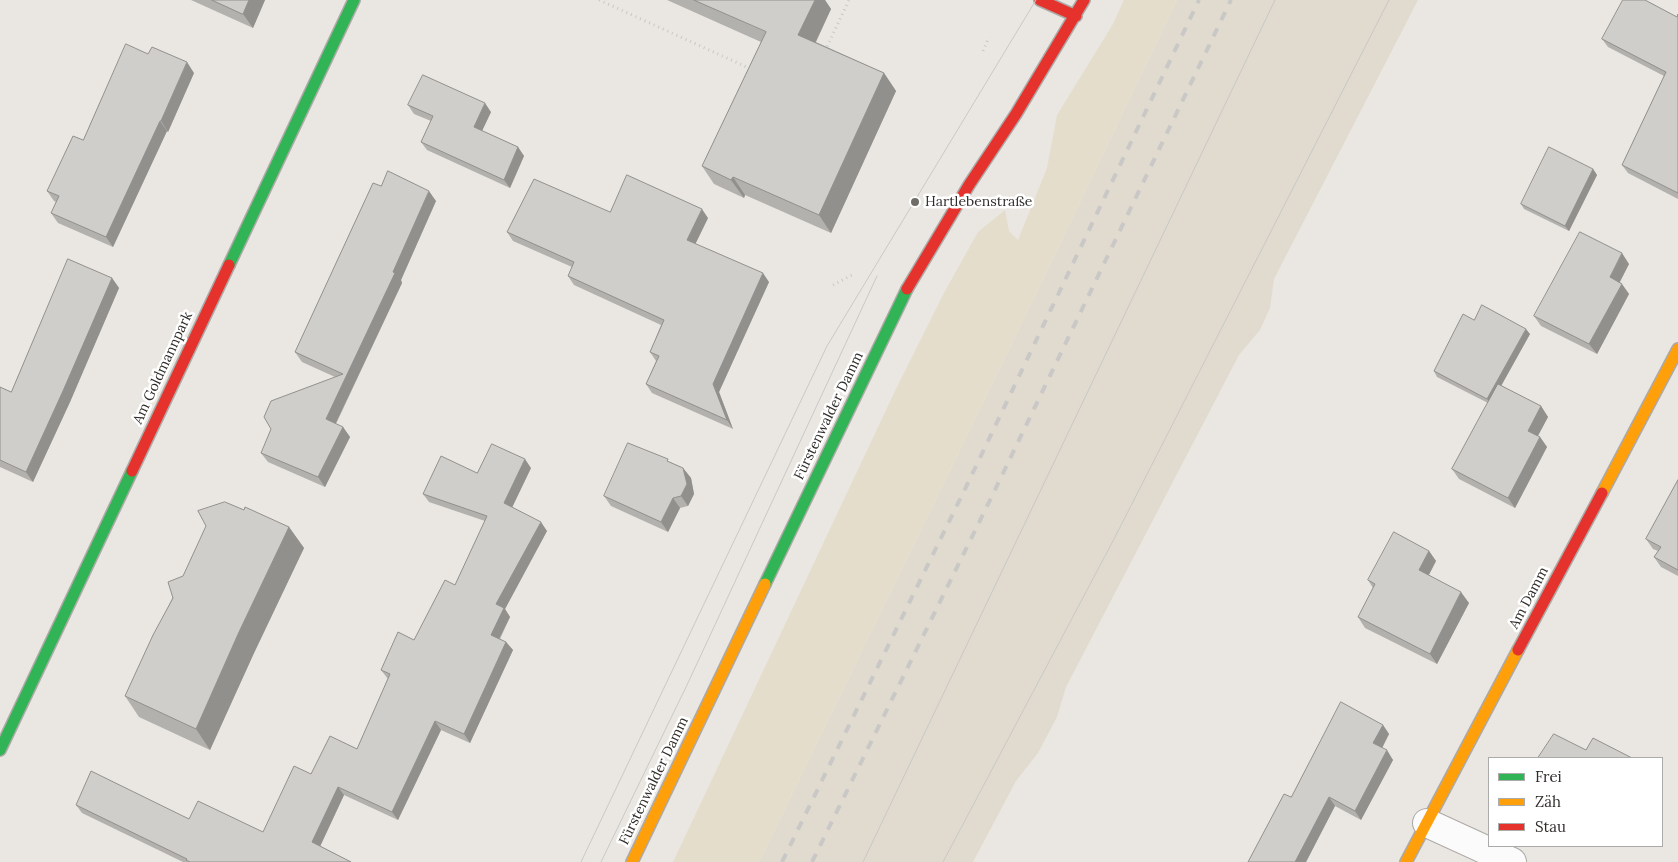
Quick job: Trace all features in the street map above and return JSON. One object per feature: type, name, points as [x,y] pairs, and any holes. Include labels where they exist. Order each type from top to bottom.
[{"type":"street","name":"Am Goldmannpark","points":[[0,750],[354,0]]},
{"type":"street","points":[[1040,0],[1076,16]]},
{"type":"street","name":"Fürstenwalder Damm","points":[[632,862],[903,296],[929,250],[1016,114],[1084,0]]},
{"type":"street","name":"Am Damm","points":[[1406,862],[1678,349]]},
{"type":"street","points":[[1427,823],[1512,862]]},
{"type":"path","points":[[599,0],[759,73]]},
{"type":"path","points":[[824,51],[849,0]]},
{"type":"path","points":[[983,51],[990,37]]},
{"type":"path","points":[[833,285],[854,274]]},
{"type":"shaded area","points":[[1124,0],[1177,0],[759,862],[673,862],[895,391],[945,291],[978,232],[1005,210],[1009,231],[1018,240],[1047,168],[1057,115],[1113,24]]},
{"type":"shaded area","points":[[1177,0],[1418,0],[1274,279],[1270,308],[1260,330],[1239,355],[1066,687],[1057,717],[1038,753],[1016,781],[973,862],[759,862],[1038,290]]},
{"type":"building","points":[[212,0],[249,0],[243,14]]},
{"type":"building","points":[[694,0],[815,0],[798,35],[884,73],[819,215],[733,177],[731,180],[702,166],[766,32]]},
{"type":"building","points":[[1623,0],[1645,0],[1677,17],[1678,14],[1678,193],[1622,165],[1666,72],[1602,39]]},
{"type":"building","points":[[126,44],[148,54],[152,47],[187,62],[106,237],[51,213],[59,196],[47,191],[73,136],[83,140]]},
{"type":"building","points":[[423,75],[485,103],[474,127],[518,147],[504,180],[421,142],[433,116],[408,105]]},
{"type":"building","points":[[1549,147],[1593,169],[1565,226],[1521,204]]},
{"type":"building","points":[[388,171],[429,191],[393,272],[395,273],[326,419],[343,427],[318,477],[261,453],[271,429],[264,417],[271,401],[343,374],[295,352],[373,183],[381,186]]},
{"type":"building","points":[[627,175],[702,209],[687,240],[763,273],[713,384],[727,420],[646,384],[659,356],[650,352],[664,320],[568,276],[574,262],[507,232],[534,179],[610,212]]},
{"type":"building","points":[[1580,232],[1622,253],[1610,277],[1622,284],[1589,344],[1534,316]]},
{"type":"building","points":[[68,259],[112,278],[26,472],[0,460],[0,387],[11,392]]},
{"type":"building","points":[[1482,305],[1526,329],[1487,399],[1434,371],[1463,314],[1474,320]]},
{"type":"building","points":[[1498,384],[1541,406],[1528,431],[1540,437],[1508,498],[1452,469]]},
{"type":"building","points":[[628,443],[668,459],[667,461],[683,468],[687,484],[681,496],[673,498],[661,522],[604,496]]},
{"type":"building","points":[[492,444],[525,459],[504,503],[541,522],[496,604],[504,608],[491,635],[506,642],[464,734],[435,721],[392,812],[338,787],[312,842],[351,862],[190,862],[76,805],[91,771],[189,819],[198,801],[263,832],[294,766],[311,774],[330,736],[357,749],[390,674],[381,670],[398,632],[414,640],[445,580],[455,585],[487,516],[423,494],[441,456],[477,473]]},
{"type":"building","points":[[1678,480],[1678,570],[1654,557],[1661,547],[1646,539]]},
{"type":"building","points":[[225,502],[244,510],[245,507],[289,527],[239,632],[196,729],[125,696],[153,635],[173,598],[168,582],[183,576],[206,526],[198,511]]},
{"type":"building","points":[[1394,532],[1429,551],[1419,570],[1461,592],[1430,654],[1358,617],[1375,584],[1368,580]]},
{"type":"building","points":[[1341,702],[1383,725],[1373,743],[1387,750],[1355,811],[1329,797],[1295,862],[1248,862],[1284,794],[1291,797]]},
{"type":"building","points":[[1554,734],[1586,750],[1593,738],[1630,757],[1539,757]]},
{"type":"tram line","points":[[581,862],[827,346],[1036,0]]},
{"type":"tram line","points":[[863,862],[1275,0]]},
{"type":"tram line","points":[[943,862],[1114,539],[1389,0]]},
{"type":"tram line","points":[[601,862],[687,685],[877,276]]},
{"type":"railway","points":[[782,862],[966,487],[1199,0]]},
{"type":"railway","points":[[812,862],[993,494],[1231,0]]},
{"type":"traffic: fast","points":[[229,265],[354,0]]},
{"type":"traffic: fast","points":[[765,584],[907,289]]},
{"type":"traffic: fast","points":[[0,750],[132,471]]},
{"type":"traffic: slow","points":[[1602,493],[1678,349]]},
{"type":"traffic: slow","points":[[632,862],[765,584]]},
{"type":"traffic: slow","points":[[1406,862],[1518,650]]},
{"type":"traffic: jam","points":[[1040,0],[1076,16]]},
{"type":"traffic: jam","points":[[907,289],[969,185],[1016,114],[1084,0]]},
{"type":"traffic: jam","points":[[132,471],[229,265]]},
{"type":"traffic: jam","points":[[1518,650],[1602,493]]},
{"type":"place","name":"Hartlebenstraße","points":[[915,202]]}]
